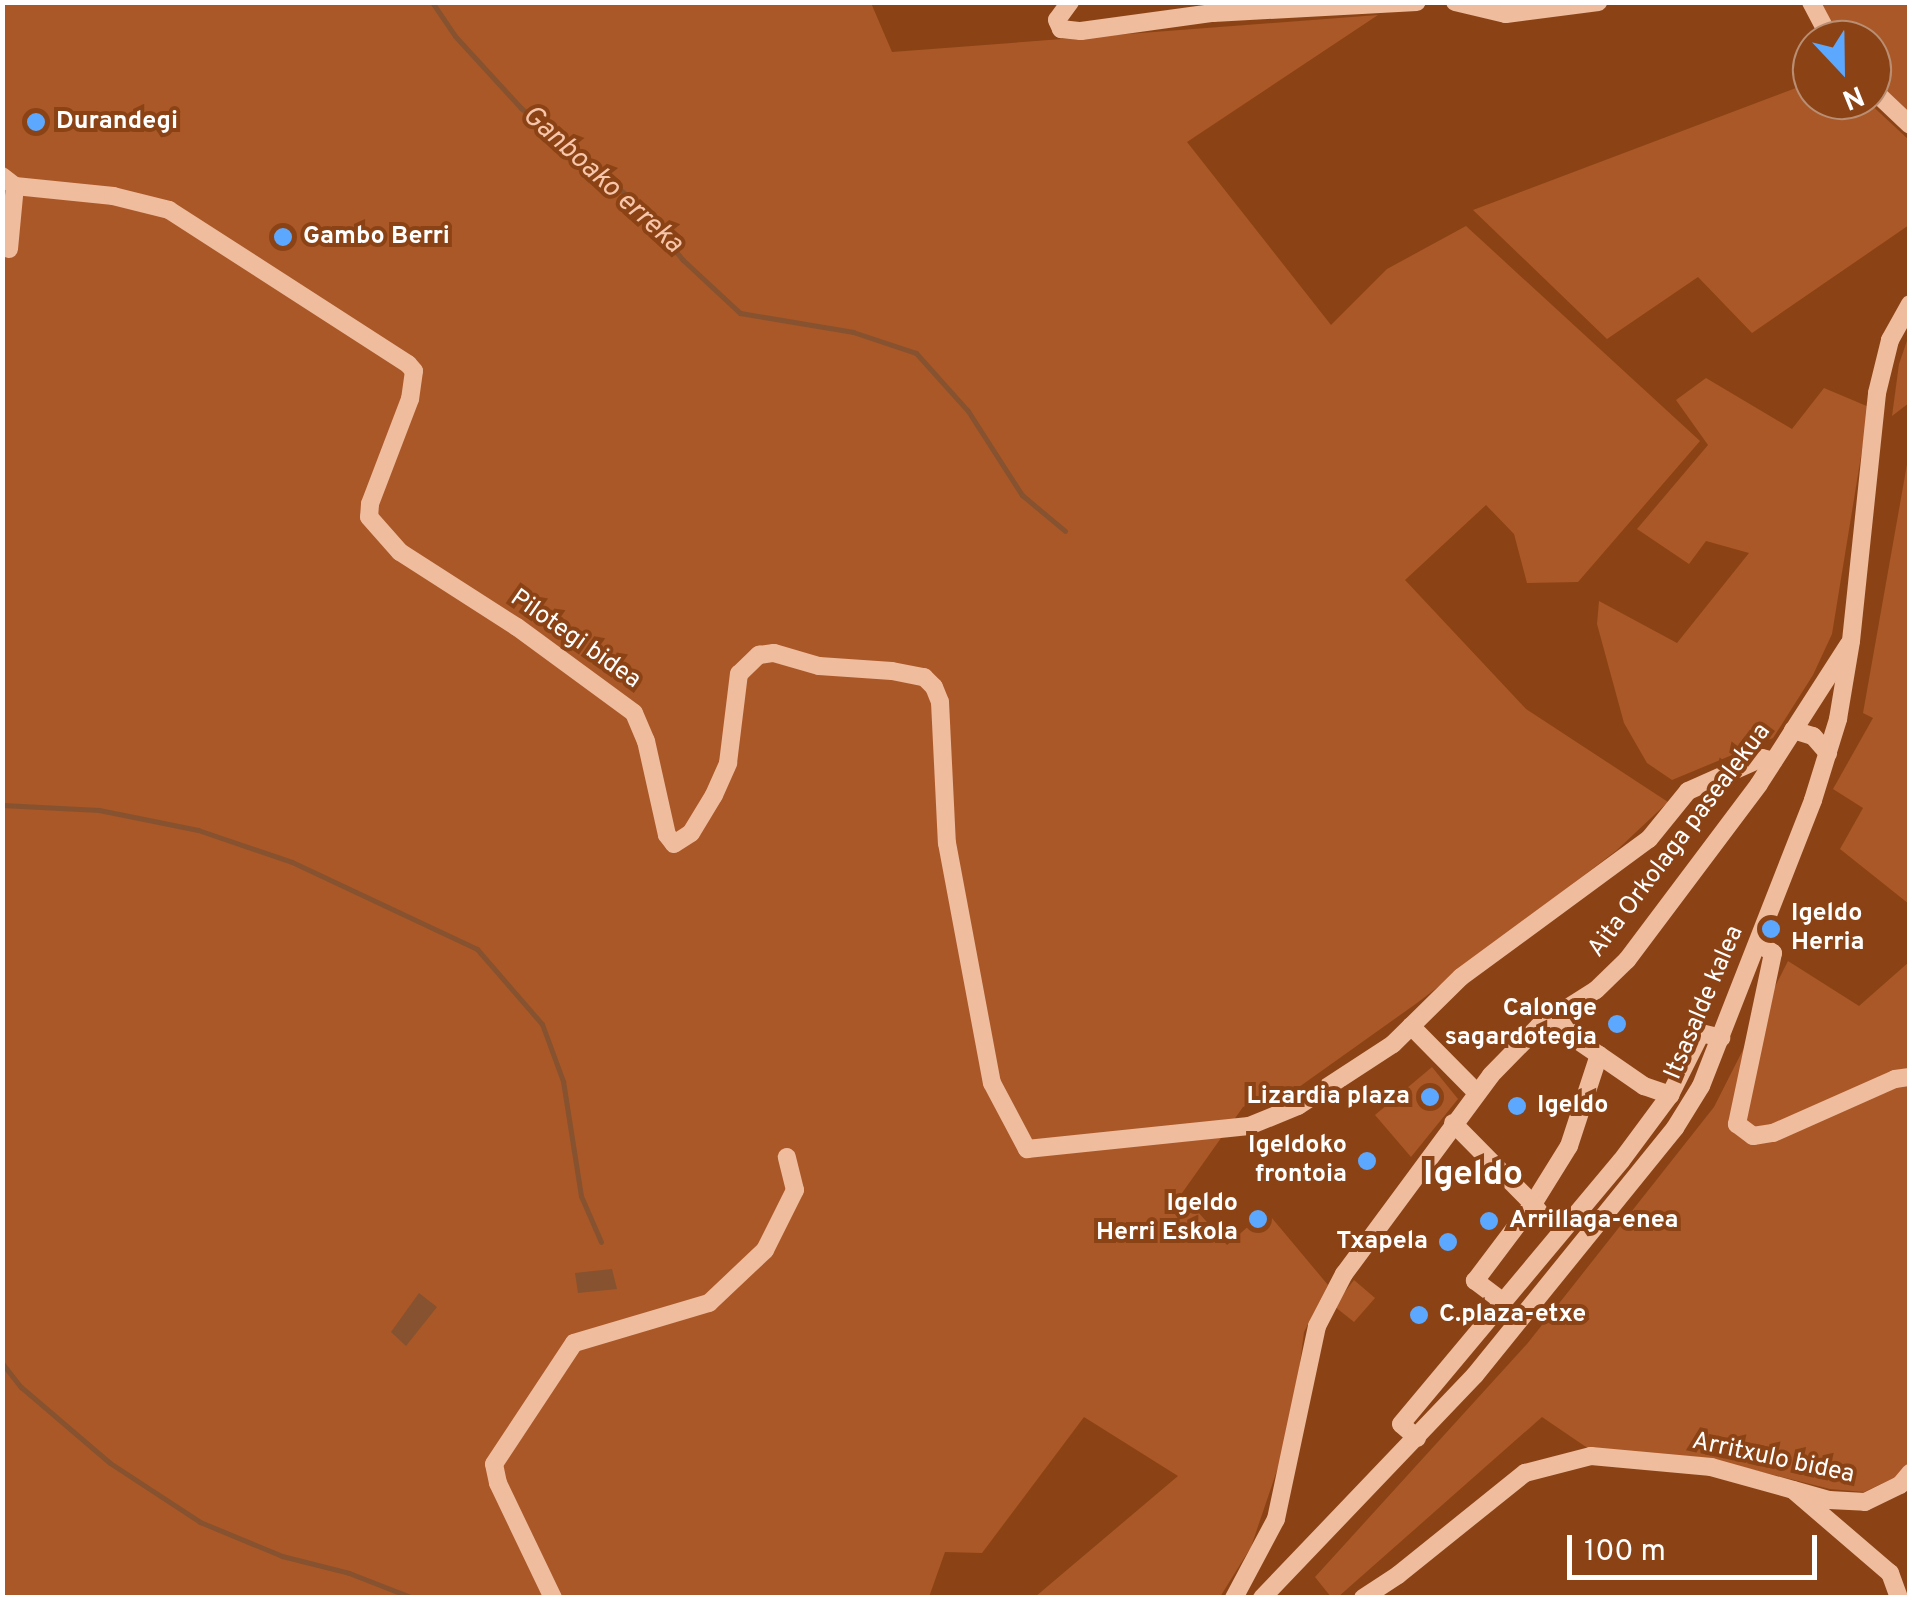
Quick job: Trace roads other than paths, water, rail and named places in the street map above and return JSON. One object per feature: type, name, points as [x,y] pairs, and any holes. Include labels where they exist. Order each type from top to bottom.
[{"type":"street","points":[[1070,2],[1057,20],[1061,30],[1081,31],[1214,13],[1417,2]]},
{"type":"street","points":[[1455,2],[1506,14],[1598,2]]},
{"type":"street","points":[[9,181],[9,249]]},
{"type":"street","name":"Pilotegi bidea","points":[[9,181],[113,196],[169,210],[408,364],[414,371],[410,399],[370,504],[370,518],[400,552],[517,627],[634,713],[646,741],[667,835],[674,844],[692,833],[714,795],[728,763],[739,674],[759,655],[774,653],[819,666],[892,671],[924,677],[934,686],[940,702],[947,843],[992,1083],[1027,1150],[1249,1126],[1298,1106],[1392,1044],[1411,1026]]},
{"type":"street","name":"Aita Orkolaga pasealekua","points":[[1234,1598],[1276,1518],[1317,1326],[1328,1300],[1477,1093],[1526,1038],[1596,990],[1627,960],[1774,761],[1851,641],[1877,392],[1890,340],[1910,304]]},
{"type":"street","name":"Itsasalde kalea","points":[[1262,1598],[1475,1375],[1675,1128],[1701,1086],[1828,753],[1851,641]]},
{"type":"street","points":[[1793,730],[1813,736],[1828,753]]},
{"type":"street","points":[[1477,1093],[1411,1026],[1461,977],[1649,839],[1688,791],[1762,758],[1774,761]]},
{"type":"street","points":[[1758,943],[1773,953],[1737,1124],[1753,1136],[1773,1133],[1910,1076]]},
{"type":"street","points":[[1556,1015],[1576,1040],[1644,1086],[1670,1095]]},
{"type":"street","points":[[1417,1438],[1401,1424],[1621,1161],[1670,1095],[1701,1033],[1721,1038]]},
{"type":"street","points":[[1502,1301],[1475,1280],[1538,1211],[1569,1146],[1598,1055]]},
{"type":"street","points":[[1453,1123],[1538,1211]]},
{"type":"street","points":[[554,1598],[498,1483],[494,1464],[574,1342],[708,1303],[766,1250],[796,1190],[787,1157]]},
{"type":"street","name":"Arritxulo bidea","points":[[1363,1598],[1398,1575],[1525,1473],[1591,1456],[1710,1467],[1829,1500],[1865,1502],[1900,1484],[1910,1473]]},
{"type":"street","points":[[1793,1490],[1890,1573],[1899,1598]]},
{"type":"waterway","name":"Ganboako erreka","points":[[432,2],[455,36],[521,108],[635,202],[683,260],[740,313],[853,332],[916,353],[968,411],[1022,495],[1065,531]]},
{"type":"waterway","points":[[2,805],[99,810],[198,830],[292,862],[477,949],[542,1024],[563,1081],[581,1196],[601,1242]]},
{"type":"waterway","points":[[2,1363],[21,1387],[110,1463],[200,1522],[282,1556],[349,1573],[413,1598]]},
{"type":"place","name":"Durandegi","points":[[36,122]]},
{"type":"place","name":"Gambo Berri","points":[[283,237]]},
{"type":"place","name":"Igeldo Herria","points":[[1771,929]]},
{"type":"place","name":"Calonge sagardotegia","points":[[1617,1024]]},
{"type":"place","name":"Lizardia plaza","points":[[1430,1097]]},
{"type":"place","name":"Igeldo","points":[[1517,1106]]},
{"type":"place","name":"Igeldoko frontoia","points":[[1367,1161]]},
{"type":"place","name":"Igeldo Herri Eskola","points":[[1258,1219]]},
{"type":"place","name":"Arrillaga-enea","points":[[1489,1221]]},
{"type":"place","name":"Txapela","points":[[1448,1242]]},
{"type":"place","name":"C.plaza-etxe","points":[[1419,1315]]},
{"type":"district","name":"Igeldo","points":[[1473,1175]]}]
